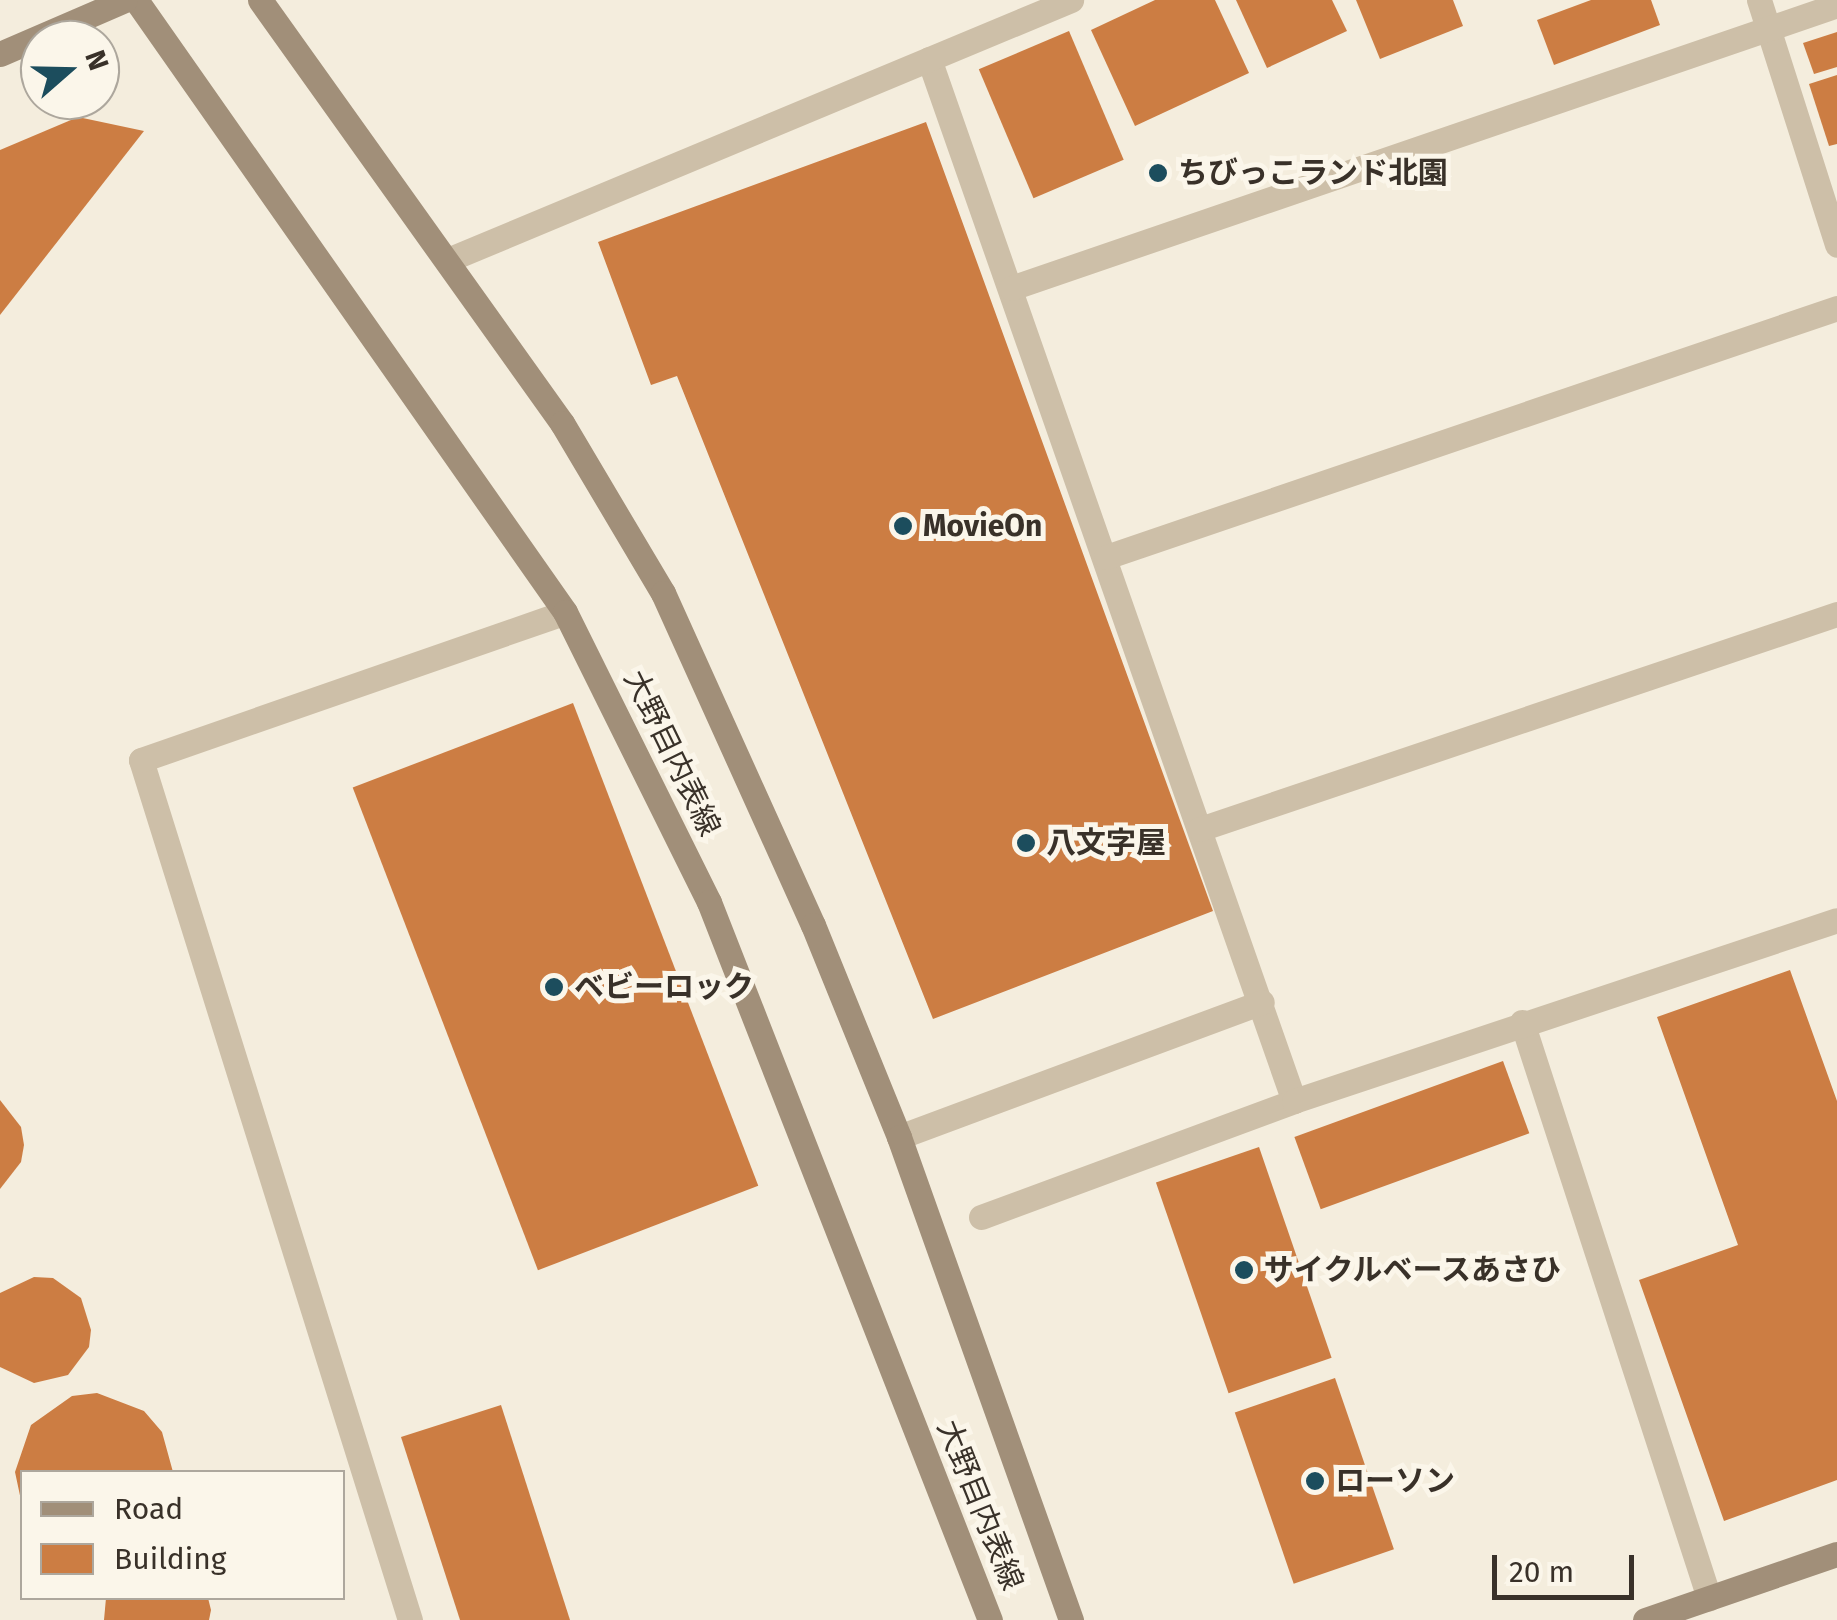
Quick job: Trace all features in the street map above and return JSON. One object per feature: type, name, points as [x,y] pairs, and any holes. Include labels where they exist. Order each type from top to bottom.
[{"type":"main road","points":[[0,54],[125,0]]},
{"type":"main road","name":"大野目内表線","points":[[136,0],[565,612],[709,902],[990,1620]]},
{"type":"main road","name":"大野目内表線","points":[[260,0],[450,259],[562,423],[663,593],[813,925],[899,1137],[1071,1620]]},
{"type":"main road","points":[[1645,1620],[1837,1554]]},
{"type":"street","points":[[450,259],[1071,0]]},
{"type":"street","points":[[1760,0],[1837,245]]},
{"type":"street","points":[[1011,288],[1837,5]]},
{"type":"street","points":[[930,58],[1294,1101]]},
{"type":"street","points":[[1106,557],[1837,308]]},
{"type":"street","points":[[410,1620],[141,760],[565,612]]},
{"type":"street","points":[[1200,829],[1837,614]]},
{"type":"street","points":[[981,1217],[1294,1101],[1837,920]]},
{"type":"street","points":[[899,1137],[1262,1002]]},
{"type":"street","points":[[1522,1022],[1709,1598]]},
{"type":"building","points":[[1155,0],[1215,0],[1249,73],[1135,126],[1091,30]]},
{"type":"building","points":[[1236,0],[1332,0],[1347,31],[1267,68]]},
{"type":"building","points":[[1356,0],[1453,0],[1463,26],[1380,59]]},
{"type":"building","points":[[1591,0],[1651,0],[1660,25],[1554,65],[1537,20]]},
{"type":"building","points":[[1069,31],[1124,160],[1033,198],[979,69]]},
{"type":"building","points":[[1837,32],[1837,67],[1814,74],[1803,43]]},
{"type":"building","points":[[1837,75],[1837,144],[1829,146],[1809,84]]},
{"type":"building","points":[[71,120],[92,120],[144,131],[0,315],[0,150]]},
{"type":"building","name":"MovieOn","points":[[926,122],[1213,911],[933,1019],[677,376],[651,385],[598,242]]},
{"type":"building","name":"ベビーロック","points":[[573,703],[758,1186],[538,1270],[353,788]]},
{"type":"building","points":[[1790,970],[1837,1101],[1837,1480],[1724,1521],[1639,1280],[1738,1245],[1657,1017]]},
{"type":"building","points":[[1503,1061],[1529,1133],[1321,1209],[1294,1137]]},
{"type":"building","points":[[0,1100],[21,1127],[24,1145],[21,1162],[0,1189]]},
{"type":"building","name":"サイクルベースあさひ","points":[[1259,1147],[1332,1358],[1229,1393],[1156,1182]]},
{"type":"building","points":[[34,1277],[53,1278],[81,1298],[91,1330],[89,1347],[68,1375],[34,1383],[0,1367],[0,1293]]},
{"type":"building","name":"ローソン","points":[[1335,1378],[1394,1549],[1294,1584],[1235,1413]]},
{"type":"building","points":[[97,1393],[144,1411],[162,1432],[172,1470],[20,1470],[20,1496],[15,1472],[31,1425],[72,1396]]},
{"type":"building","points":[[501,1405],[570,1620],[460,1620],[401,1437]]},
{"type":"building","points":[[106,1600],[208,1600],[211,1610],[209,1620],[104,1620]]},
{"type":"place","name":"ちびっこランド北園","points":[[1158,173]]},
{"type":"place","name":"MovieOn","points":[[903,526]]},
{"type":"place","name":"八文字屋","points":[[1026,843]]},
{"type":"place","name":"ベビーロック","points":[[554,987]]},
{"type":"place","name":"サイクルベースあさひ","points":[[1244,1270]]},
{"type":"place","name":"ローソン","points":[[1315,1481]]}]
